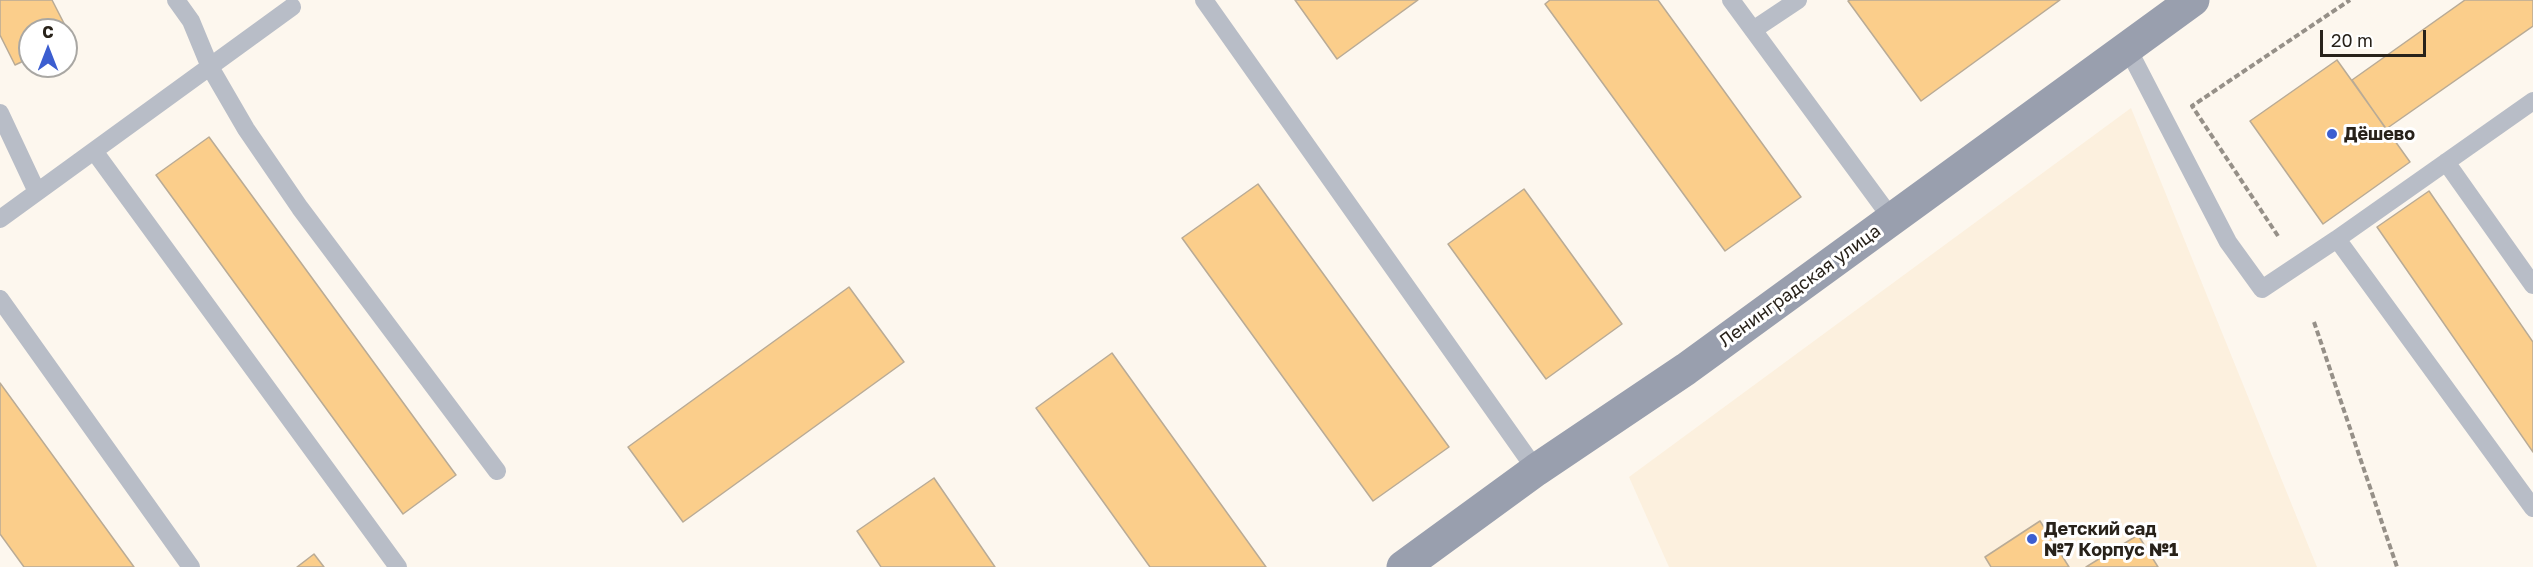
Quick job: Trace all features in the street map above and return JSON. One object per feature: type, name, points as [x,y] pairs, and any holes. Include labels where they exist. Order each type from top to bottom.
[{"type":"street","name":"Ленинградская улица","points":[[1403,567],[1536,470],[1686,369],[2193,0]]},
{"type":"lane","points":[[176,0],[191,21],[210,67],[246,129],[300,208],[497,471]]},
{"type":"lane","points":[[1204,0],[1536,470]]},
{"type":"lane","points":[[1731,0],[1892,219]]},
{"type":"lane","points":[[1753,30],[1798,0]]},
{"type":"lane","points":[[0,219],[292,7]]},
{"type":"lane","points":[[2128,49],[2228,242],[2262,289],[2533,101]]},
{"type":"lane","points":[[0,113],[38,192]]},
{"type":"lane","points":[[94,151],[398,567]]},
{"type":"lane","points":[[2446,162],[2533,285]]},
{"type":"lane","points":[[2337,239],[2533,508]]},
{"type":"lane","points":[[0,299],[191,567]]},
{"type":"path","points":[[2278,236],[2192,106],[2350,0]]},
{"type":"path","points":[[2314,322],[2397,567]]},
{"type":"shaded area","points":[[2131,108],[2317,567],[1669,567],[1629,477]]},
{"type":"building","points":[[0,0],[52,0],[61,18],[18,18],[18,64],[15,65],[0,35]]},
{"type":"building","points":[[1295,0],[1418,0],[1337,59]]},
{"type":"building","points":[[1550,0],[1658,0],[1801,197],[1725,251],[1545,4]]},
{"type":"building","points":[[2060,0],[1921,101],[1848,1]]},
{"type":"building","points":[[2465,0],[2533,0],[2533,26],[2386,129],[2352,80]]},
{"type":"building","points":[[2337,60],[2410,162],[2323,224],[2250,121]]},
{"type":"building","points":[[209,137],[456,475],[403,514],[156,175]]},
{"type":"building","points":[[1258,184],[1449,447],[1373,501],[1182,238]]},
{"type":"building","points":[[1524,189],[1622,324],[1546,379],[1448,244]]},
{"type":"building","points":[[2429,191],[2533,342],[2533,452],[2377,227]]},
{"type":"building","points":[[849,287],[904,362],[683,522],[628,447]]},
{"type":"building","points":[[1112,353],[1266,567],[1150,567],[1036,408]]},
{"type":"building","points":[[0,383],[134,567],[24,567],[0,534]]},
{"type":"building","points":[[934,478],[995,567],[881,567],[857,531]]},
{"type":"building","name":"Детский сад №7 Корпус №1","points":[[2040,521],[2069,567],[1991,567],[1985,557]]},
{"type":"building","name":"Детский сад №7 Корпус №1","points":[[2138,535],[2158,567],[2086,567]]},
{"type":"building","points":[[314,554],[324,567],[297,567]]},
{"type":"place","name":"Дёшево","points":[[2332,134]]},
{"type":"place","name":"Детский сад №7 Корпус №1","points":[[2032,539]]}]
